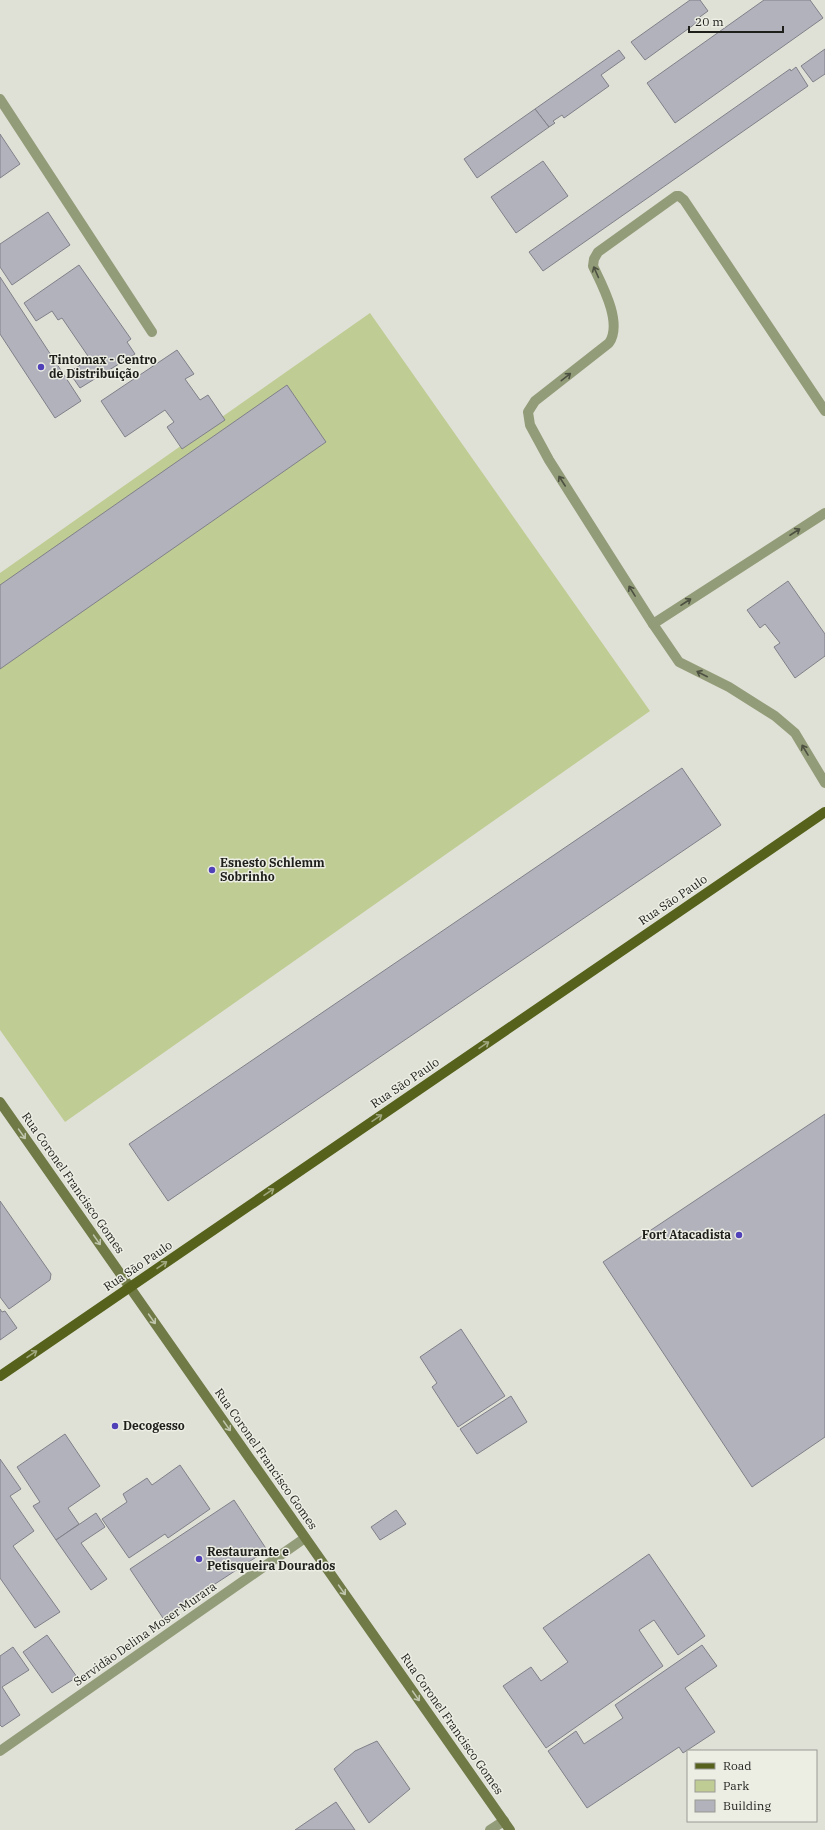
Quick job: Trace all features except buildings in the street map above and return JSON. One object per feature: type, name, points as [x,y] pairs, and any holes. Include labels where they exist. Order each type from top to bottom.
[{"type":"main road","name":"Rua São Paulo","points":[[0,1376],[825,812]]},
{"type":"main road","name":"Rua Coronel Francisco Gomes","points":[[0,1102],[510,1830]]},
{"type":"street","points":[[0,98],[152,332]]},
{"type":"street","points":[[825,411],[762,315],[680,196],[676,196],[598,252],[594,259],[593,266],[611,305],[612,339],[609,343],[535,401],[528,412],[530,425],[549,460],[653,624],[679,662],[729,687],[775,716],[795,733],[825,783]]},
{"type":"street","points":[[653,624],[825,513]]},
{"type":"street","name":"Servidão Delina Moser Murara","points":[[0,1751],[305,1538]]},
{"type":"street","points":[[490,1830],[504,1821]]},
{"type":"green space","name":"Esnesto Schlemm Sobrinho","points":[[370,313],[650,711],[65,1122],[0,1030],[0,573]]},
{"type":"place","name":"Tintomax - Centro de Distribuição","points":[[41,367]]},
{"type":"place","name":"Esnesto Schlemm Sobrinho","points":[[212,870]]},
{"type":"place","name":"Fort Atacadista","points":[[739,1235]]},
{"type":"place","name":"Decogesso","points":[[115,1426]]},
{"type":"place","name":"Restaurante e Petisqueira Dourados","points":[[199,1559]]}]
